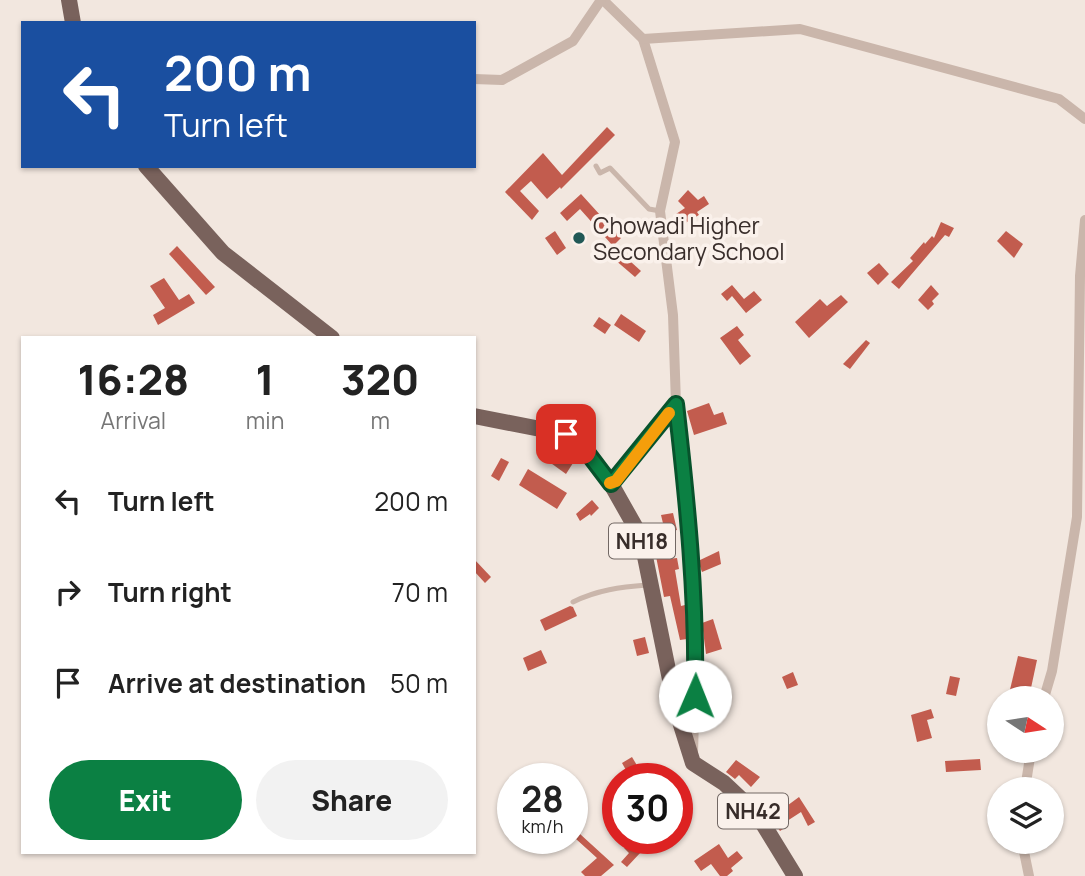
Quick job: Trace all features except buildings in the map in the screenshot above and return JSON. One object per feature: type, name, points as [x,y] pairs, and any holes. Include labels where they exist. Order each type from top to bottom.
[{"type":"main road","points":[[69,0],[73,21]]},
{"type":"main road","points":[[148,168],[223,253],[329,336]]},
{"type":"main road","name":"NH18","points":[[476,416],[566,434],[577,439],[611,484],[641,537],[676,709],[693,763]]},
{"type":"main road","name":"NH42","points":[[693,763],[724,783],[757,814],[795,876]]},
{"type":"street","points":[[476,79],[502,80],[573,41],[602,0],[643,39],[675,142],[660,211],[673,316],[676,404],[687,502],[696,651],[693,763]]},
{"type":"street","points":[[643,39],[800,29],[1059,99],[1085,119]]},
{"type":"street","points":[[1048,686],[1077,517],[1080,276],[1085,220]]},
{"type":"street","points":[[611,484],[676,404]]},
{"type":"street","points":[[1024,854],[1029,876]]},
{"type":"lane","points":[[596,166],[600,173],[610,167],[649,209],[660,211]]},
{"type":"lane","points":[[573,602],[592,593],[650,583]]},
{"type":"slow traffic","points":[[610,483],[616,481],[669,413]]},
{"type":"place","name":"Chowadi Higher Secondary School","points":[[579,238]]},
{"type":"route","points":[[566,434],[577,439],[611,484],[676,404],[687,502],[696,651],[695,696]]}]
